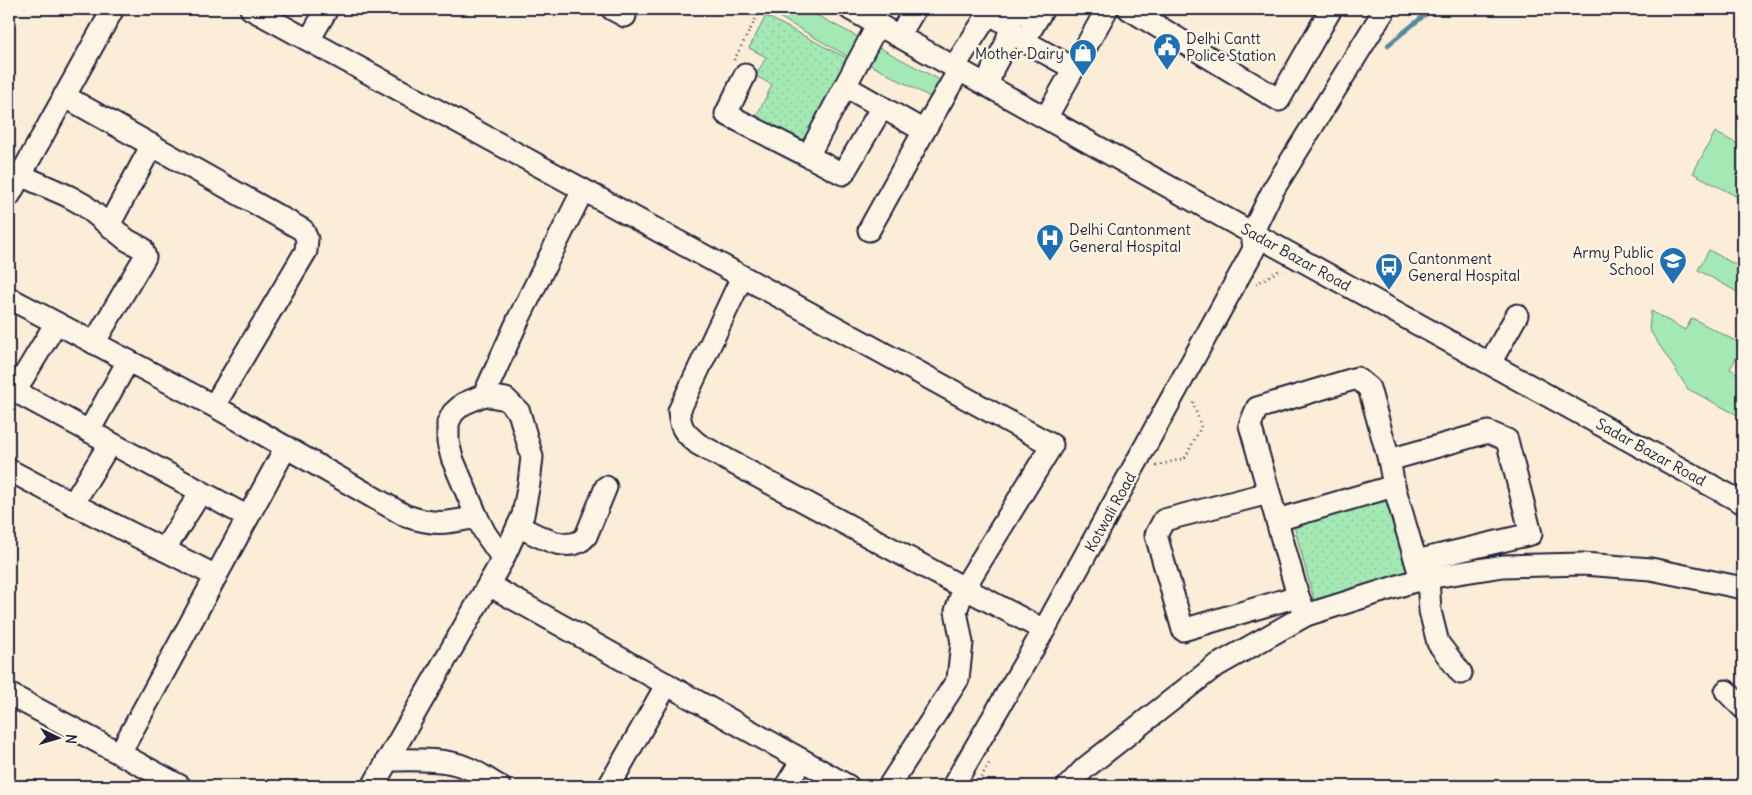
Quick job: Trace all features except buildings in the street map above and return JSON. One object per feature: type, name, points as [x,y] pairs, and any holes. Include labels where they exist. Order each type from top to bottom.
[{"type":"street","points":[[94,343],[145,257],[142,248],[127,240],[84,206],[68,196],[13,183],[114,9]]},
{"type":"street","points":[[251,9],[1052,445],[964,588],[956,611],[962,644],[958,679],[889,786]]},
{"type":"street","points":[[309,40],[327,9]]},
{"type":"street","name":"Sadar Bazar Road","points":[[850,9],[1743,503]]},
{"type":"street","points":[[899,36],[914,9]]},
{"type":"street","points":[[1042,9],[1024,41],[1073,68]]},
{"type":"street","points":[[1046,118],[1107,9]]},
{"type":"street","points":[[1129,9],[1279,100],[1331,9]]},
{"type":"street","points":[[1252,233],[1273,190],[1385,9]]},
{"type":"street","points":[[869,230],[957,68],[1004,13]]},
{"type":"street","points":[[988,86],[993,68],[1006,46],[1004,13]]},
{"type":"street","points":[[808,156],[878,24]]},
{"type":"street","points":[[740,68],[726,114],[844,174],[882,108]]},
{"type":"street","points":[[845,86],[924,131]]},
{"type":"street","points":[[64,96],[303,230],[307,239],[306,251],[214,406]]},
{"type":"street","points":[[109,225],[152,145]]},
{"type":"street","points":[[484,395],[519,318],[583,190]]},
{"type":"street","name":"Kotwali Road","points":[[953,786],[1044,630],[1254,249],[1252,233]]},
{"type":"street","points":[[742,276],[679,411],[680,424],[686,433],[698,444],[1044,630]]},
{"type":"street","points":[[9,298],[214,406],[406,516],[440,524],[477,517]]},
{"type":"street","points":[[1490,362],[1517,315]]},
{"type":"street","points":[[56,323],[12,390],[248,517]]},
{"type":"street","points":[[89,431],[128,360]]},
{"type":"street","points":[[1302,605],[1250,425],[1257,408],[1357,378],[1369,388],[1389,460],[1394,486],[1422,573],[1438,643],[1461,673]]},
{"type":"street","points":[[372,786],[489,585],[503,559],[523,515],[532,457],[519,412],[506,399],[484,395],[463,404],[454,413],[448,423],[448,442],[452,458],[477,517],[485,533],[503,559]]},
{"type":"street","points":[[1269,493],[1164,520],[1156,534],[1183,630],[1302,605],[1422,573],[1531,534],[1507,440],[1488,432],[1389,460]]},
{"type":"street","points":[[73,504],[110,442]]},
{"type":"street","points":[[120,753],[286,447]]},
{"type":"street","points":[[9,470],[216,576]]},
{"type":"street","points":[[1277,520],[1394,486]]},
{"type":"street","points":[[518,526],[556,543],[568,545],[582,542],[606,487]]},
{"type":"street","points":[[164,550],[201,492]]},
{"type":"street","points":[[1422,573],[1503,566],[1582,564],[1651,569],[1743,588]]},
{"type":"street","points":[[489,585],[848,786]]},
{"type":"street","points":[[1068,786],[1085,768],[1214,667],[1302,605]]},
{"type":"street","points":[[609,786],[667,684]]},
{"type":"street","points":[[1726,691],[1743,708]]},
{"type":"street","points":[[9,694],[180,786]]},
{"type":"street","points":[[387,760],[423,760],[465,766],[499,786]]},
{"type":"street","points":[[786,786],[802,760]]},
{"type":"path","points":[[740,68],[762,9]]},
{"type":"path","points":[[1250,287],[1280,270],[1289,274]]},
{"type":"path","points":[[1151,467],[1185,458],[1201,427],[1190,392]]},
{"type":"path","points":[[976,786],[990,760]]},
{"type":"green space","points":[[776,9],[805,9],[862,39],[852,59],[774,14]]},
{"type":"green space","points":[[766,16],[852,61],[807,149],[754,121],[772,85],[756,76],[766,57],[749,48]]},
{"type":"green space","points":[[878,47],[940,80],[930,97],[869,64]]},
{"type":"green space","points":[[1715,132],[1743,147],[1743,200],[1693,173]]},
{"type":"green space","points":[[1709,250],[1743,269],[1743,290],[1741,294],[1698,270]]},
{"type":"green space","points":[[1651,311],[1685,330],[1692,318],[1743,345],[1730,369],[1743,377],[1743,418],[1688,389],[1649,329]]},
{"type":"green space","points":[[1386,500],[1407,574],[1314,600],[1294,526]]},
{"type":"waterway","points":[[1388,45],[1432,9]]},
{"type":"place","name":"Delhi Cantt Police Station","points":[[1167,71]]},
{"type":"place","name":"Mother Dairy","points":[[1083,77]]},
{"type":"place","name":"Delhi Cantonment General Hospital","points":[[1050,262]]},
{"type":"place","name":"Army Public School","points":[[1673,285]]},
{"type":"place","name":"Cantonment General Hospital","points":[[1389,291]]}]
